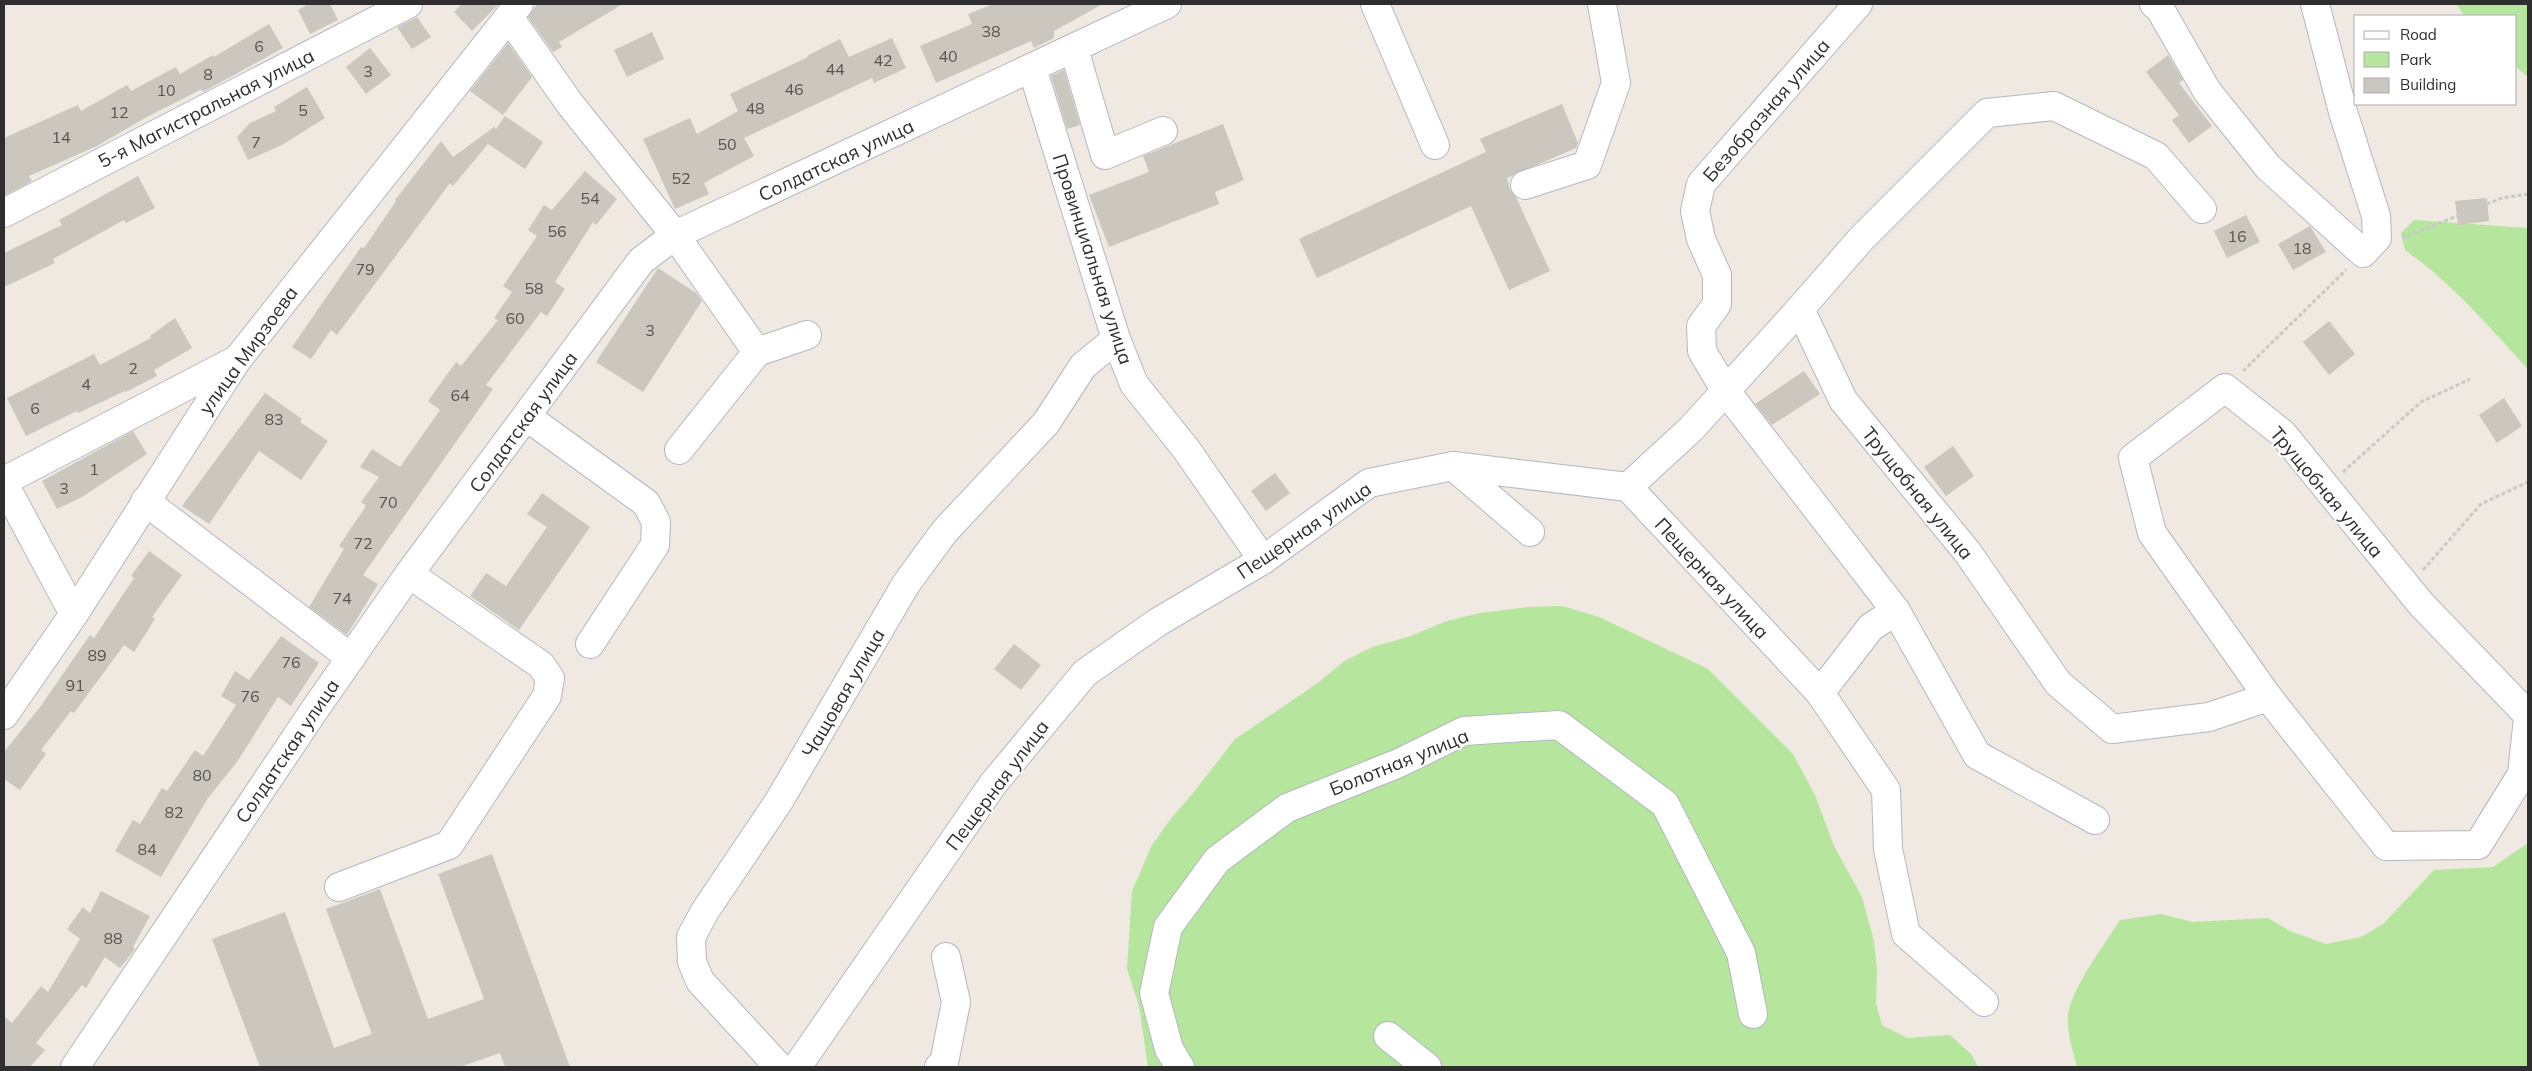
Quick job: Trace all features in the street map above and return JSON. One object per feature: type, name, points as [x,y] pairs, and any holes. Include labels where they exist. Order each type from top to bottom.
[{"type":"street","name":"5-я Магистральная улица","points":[[4,213],[408,4]]},
{"type":"street","name":"Солдатская улица","points":[[75,1067],[409,574],[641,261],[675,235],[1167,4]]},
{"type":"street","points":[[1375,4],[1435,145]]},
{"type":"street","points":[[1525,185],[1587,165],[1616,83],[1602,4]]},
{"type":"street","name":"Безобразная улица","points":[[1858,4],[1701,184],[1695,211],[1701,239],[1717,275],[1717,304],[1701,326],[1702,351],[1725,390],[1896,611],[1977,755],[2095,820]]},
{"type":"street","points":[[2154,4],[2160,9],[2207,91],[2268,167],[2363,253],[2377,238],[2376,216],[2343,112],[2315,4]]},
{"type":"street","points":[[514,10],[570,104],[675,235],[757,352]]},
{"type":"street","name":"улица Мирзоева","points":[[4,715],[74,614],[237,360],[514,10]]},
{"type":"street","points":[[1074,49],[1105,155],[1163,131]]},
{"type":"street","name":"Провинциальная улица","points":[[1032,68],[1116,338],[1134,384],[1186,449],[1263,560]]},
{"type":"street","points":[[1628,487],[1690,429],[1861,239],[1987,113],[2054,106],[2156,156],[2202,209]]},
{"type":"street","name":"Трущобная улица","points":[[1800,309],[1843,400],[1968,553],[2058,683],[2112,730],[2209,717],[2268,697]]},
{"type":"street","points":[[679,450],[757,352],[807,335]]},
{"type":"street","name":"Чащовая улица","points":[[779,1067],[700,981],[692,962],[692,937],[705,912],[779,801],[906,584],[944,532],[1046,423],[1083,366],[1116,338]]},
{"type":"street","points":[[74,614],[4,482],[237,360]]},
{"type":"street","name":"Трущобная улица","points":[[2225,388],[2283,434],[2326,487],[2409,589],[2528,716],[2522,774],[2478,845],[2386,846],[2268,697],[2152,533],[2133,458],[2225,388]]},
{"type":"street","points":[[527,417],[646,504],[656,522],[655,545],[590,644]]},
{"type":"street","points":[[1453,466],[1530,532]]},
{"type":"street","name":"Пещерная улица","points":[[797,1067],[993,784],[1085,673],[1158,622],[1263,560],[1369,483],[1453,466],[1628,487],[1820,693],[1886,790],[1888,849],[1906,934],[1984,1002]]},
{"type":"street","points":[[145,501],[351,658]]},
{"type":"street","points":[[339,887],[449,845],[547,696],[550,678],[542,665],[409,574]]},
{"type":"street","points":[[1820,693],[1871,628],[1896,611]]},
{"type":"street","name":"Болотная улица","points":[[1180,1067],[1169,1049],[1154,993],[1168,927],[1217,860],[1287,808],[1399,763],[1464,731],[1560,725],[1665,804],[1741,953],[1753,1014]]},
{"type":"street","points":[[946,956],[956,1002],[949,1066]]},
{"type":"street","points":[[1388,1036],[1427,1067]]},
{"type":"path","points":[[2326,487],[2421,402],[2470,378]]},
{"type":"path","points":[[2409,589],[2433,557],[2481,504],[2528,482]]},
{"type":"green space","points":[[2456,4],[2528,4],[2528,77],[2517,68],[2517,15],[2464,15]]},
{"type":"green space","points":[[2414,220],[2528,228],[2528,369],[2454,291],[2405,250],[2401,233]]},
{"type":"green space","points":[[1562,606],[1599,617],[1708,669],[1793,754],[1815,795],[1834,846],[1862,897],[1874,941],[1877,970],[1876,1003],[1882,1025],[1907,1038],[1950,1035],[1972,1055],[1978,1067],[1148,1067],[1139,1006],[1127,969],[1132,891],[1151,847],[1169,821],[1235,739],[1315,685],[1346,660],[1372,647],[1408,637],[1447,621],[1480,613],[1527,607]]},
{"type":"green space","points":[[2528,843],[2528,1067],[2077,1067],[2068,1031],[2070,1007],[2074,995],[2097,954],[2120,920],[2161,914],[2193,922],[2268,918],[2290,931],[2326,944],[2361,937],[2383,924],[2434,870],[2493,867]]},
{"type":"building","points":[[309,4],[330,4],[338,20],[310,34],[298,10]]},
{"type":"building","points":[[462,4],[499,4],[472,31],[454,12]]},
{"type":"building","points":[[537,4],[623,4],[559,42],[562,47],[553,52],[528,17]]},
{"type":"building","points":[[993,4],[1103,4],[1054,31],[1054,38],[1034,48],[1031,41],[936,83],[920,46],[972,24],[968,14]]},
{"type":"building","points":[[417,17],[431,37],[412,49],[397,27]]},
{"type":"building","points":[[269,24],[283,48],[203,92],[202,89],[145,118],[97,146],[29,176],[32,181],[4,196],[4,138],[78,105],[81,111],[127,85],[131,91],[176,67],[180,74],[213,55],[214,57]]},
{"type":"building","points":[[652,32],[664,59],[627,77],[614,50]]},
{"type":"building","points":[[892,38],[906,68],[874,83],[872,78],[744,138],[754,156],[704,183],[709,194],[675,209],[643,139],[690,118],[697,134],[738,111],[730,94],[808,57],[840,39],[849,57]]},
{"type":"building","points":[[508,43],[532,77],[503,115],[470,91]]},
{"type":"building","points":[[370,48],[391,75],[366,94],[346,67]]},
{"type":"building","points":[[2168,55],[2183,80],[2179,83],[2212,126],[2189,143],[2172,120],[2179,115],[2146,72]]},
{"type":"building","points":[[1064,70],[1080,125],[1067,129],[1051,76]]},
{"type":"building","points":[[307,87],[325,118],[282,145],[248,160],[237,137],[250,123],[276,111],[274,107]]},
{"type":"building","points":[[1562,104],[1578,143],[1576,148],[1507,178],[1510,190],[1516,197],[1550,271],[1509,290],[1471,206],[1317,278],[1299,239],[1486,152],[1480,139]]},
{"type":"building","points":[[505,116],[543,142],[525,169],[488,144],[453,186],[450,183],[337,335],[331,330],[311,359],[292,347],[361,247],[364,248],[395,200],[441,141],[453,157],[494,127],[496,129]]},
{"type":"building","points":[[1223,124],[1244,180],[1215,192],[1219,204],[1109,247],[1089,195],[1149,172],[1143,156]]},
{"type":"building","points":[[585,171],[617,199],[596,225],[593,222],[555,282],[565,289],[547,316],[541,312],[486,385],[493,389],[363,575],[378,584],[347,635],[309,607],[344,549],[339,546],[366,506],[361,502],[379,477],[360,467],[372,449],[400,467],[440,410],[428,401],[456,362],[461,366],[498,320],[494,318],[512,292],[503,286],[537,236],[528,230],[544,205],[552,210]]},
{"type":"building","points":[[138,176],[155,208],[126,223],[124,220],[53,259],[55,263],[4,287],[4,253],[62,225],[59,220]]},
{"type":"building","points":[[2487,198],[2489,221],[2458,225],[2455,201]]},
{"type":"building","points":[[2246,215],[2260,242],[2227,258],[2214,231]]},
{"type":"building","points":[[2310,226],[2326,252],[2293,270],[2278,244]]},
{"type":"building","points":[[658,268],[696,293],[702,301],[643,392],[596,362]]},
{"type":"building","points":[[175,318],[192,348],[154,370],[157,376],[126,392],[78,413],[77,411],[26,436],[7,398],[94,354],[100,365],[151,338],[150,336]]},
{"type":"building","points":[[2329,321],[2355,354],[2329,375],[2303,342]]},
{"type":"building","points":[[1804,371],[1820,394],[1772,425],[1755,404]]},
{"type":"building","points":[[265,393],[302,419],[300,422],[328,441],[301,480],[259,451],[209,524],[182,506]]},
{"type":"building","points":[[2504,398],[2522,426],[2497,443],[2479,415]]},
{"type":"building","points":[[133,431],[147,454],[82,497],[57,509],[42,481]]},
{"type":"building","points":[[1953,446],[1974,476],[1946,496],[1924,467]]},
{"type":"building","points":[[1275,473],[1290,493],[1266,511],[1251,491]]},
{"type":"building","points":[[542,493],[590,527],[519,630],[470,596],[486,573],[506,586],[547,527],[527,514]]},
{"type":"building","points":[[149,551],[182,575],[152,617],[155,619],[134,652],[124,645],[74,713],[71,711],[41,750],[46,754],[20,790],[4,779],[4,752],[40,707],[90,635],[94,638],[134,578],[131,576]]},
{"type":"building","points":[[281,636],[319,663],[291,706],[278,697],[237,762],[208,798],[161,877],[115,851],[133,820],[140,824],[162,788],[167,791],[195,750],[203,756],[236,705],[221,696],[235,671],[249,680]]},
{"type":"building","points":[[1014,644],[1041,665],[1021,690],[994,669]]},
{"type":"building","points":[[492,854],[570,1067],[505,1067],[500,1053],[460,1067],[260,1067],[212,939],[285,912],[334,1048],[372,1034],[326,909],[380,889],[428,1019],[484,999],[438,874]]},
{"type":"building","points":[[101,891],[150,916],[133,947],[135,949],[120,968],[105,957],[86,988],[82,985],[36,1043],[45,1050],[30,1067],[4,1067],[4,1016],[12,1023],[41,986],[48,992],[80,939],[67,929],[83,907],[90,913]]}]
